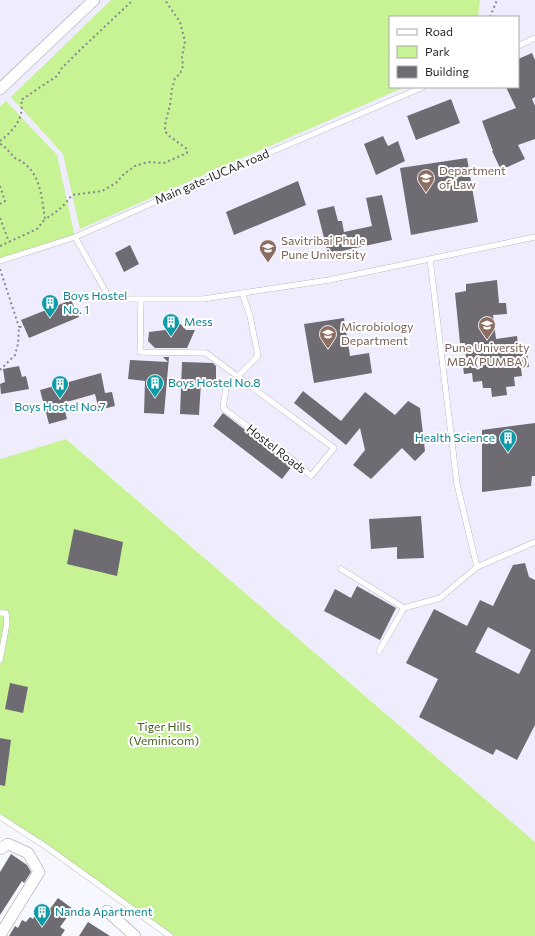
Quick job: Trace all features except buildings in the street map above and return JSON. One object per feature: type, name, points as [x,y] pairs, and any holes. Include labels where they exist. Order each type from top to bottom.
[{"type":"street","points":[[0,90],[94,0]]},
{"type":"street","points":[[0,849],[8,844],[28,853],[39,872],[0,935]]},
{"type":"street","points":[[107,911],[135,936]]},
{"type":"lane","points":[[519,46],[535,38]]},
{"type":"lane","name":"Main gate-IUCAA road","points":[[0,261],[75,237],[420,88]]},
{"type":"lane","points":[[75,237],[110,299],[203,299],[329,280],[535,237]]},
{"type":"lane","points":[[430,259],[457,484],[477,567]]},
{"type":"lane","points":[[237,376],[258,356],[250,316],[242,293]]},
{"type":"lane","name":"Hostel Roads","points":[[141,299],[140,352],[206,353],[237,376],[334,448],[311,476],[293,460],[223,408],[226,388],[237,376]]},
{"type":"lane","points":[[380,651],[404,608],[440,598],[477,567],[535,542]]},
{"type":"lane","points":[[341,569],[404,608]]},
{"type":"lane","points":[[0,613],[6,613],[7,623],[0,660]]},
{"type":"lane","points":[[0,817],[45,846],[170,936]]},
{"type":"path","points":[[0,141],[16,126],[20,116],[22,105],[21,100],[57,76],[62,68],[80,50],[133,0]]},
{"type":"path","points":[[0,246],[37,229],[45,219],[65,206],[72,195],[102,191],[116,183],[124,174],[135,166],[148,162],[164,163],[187,153],[187,149],[183,145],[168,135],[165,131],[175,78],[180,74],[183,66],[182,58],[185,41],[180,22],[165,0]]},
{"type":"path","points":[[490,16],[497,0]]},
{"type":"path","points":[[0,144],[5,146],[16,158],[24,163],[33,174],[40,187],[45,219]]},
{"type":"path","points":[[0,186],[5,201],[0,204]]},
{"type":"path","points":[[0,218],[9,242]]},
{"type":"path","points":[[0,269],[20,327],[15,355],[0,370]]},
{"type":"shaded area","name":"Savitribai Phule Pune University","points":[[0,0],[535,0],[535,842],[67,439],[0,459]]},
{"type":"green space","points":[[111,0],[480,0],[478,16],[389,16],[389,88],[403,88],[80,229],[63,154],[11,97]]},
{"type":"green space","points":[[6,101],[57,155],[75,237],[0,261],[0,106]]},
{"type":"green space","name":"Tiger Hills (Veminicom)","points":[[66,439],[535,842],[535,936],[170,936],[0,817],[0,459]]},
{"type":"place","name":"Department of Law","points":[[426,193]]},
{"type":"place","name":"Savitribai Phule Pune University","points":[[268,263]]},
{"type":"place","name":"Boys Hostel No. 1","points":[[50,318]]},
{"type":"place","name":"Mess","points":[[171,337]]},
{"type":"place","name":"Pune University MBA(PUMBA)","points":[[487,340]]},
{"type":"place","name":"Microbiology Department","points":[[328,349]]},
{"type":"place","name":"Boys Hostel No.8","points":[[155,398]]},
{"type":"place","name":"Boys Hostel No.7","points":[[60,399]]},
{"type":"place","name":"Health Science","points":[[508,453]]},
{"type":"place","name":"Nanda Apartment","points":[[42,927]]}]
